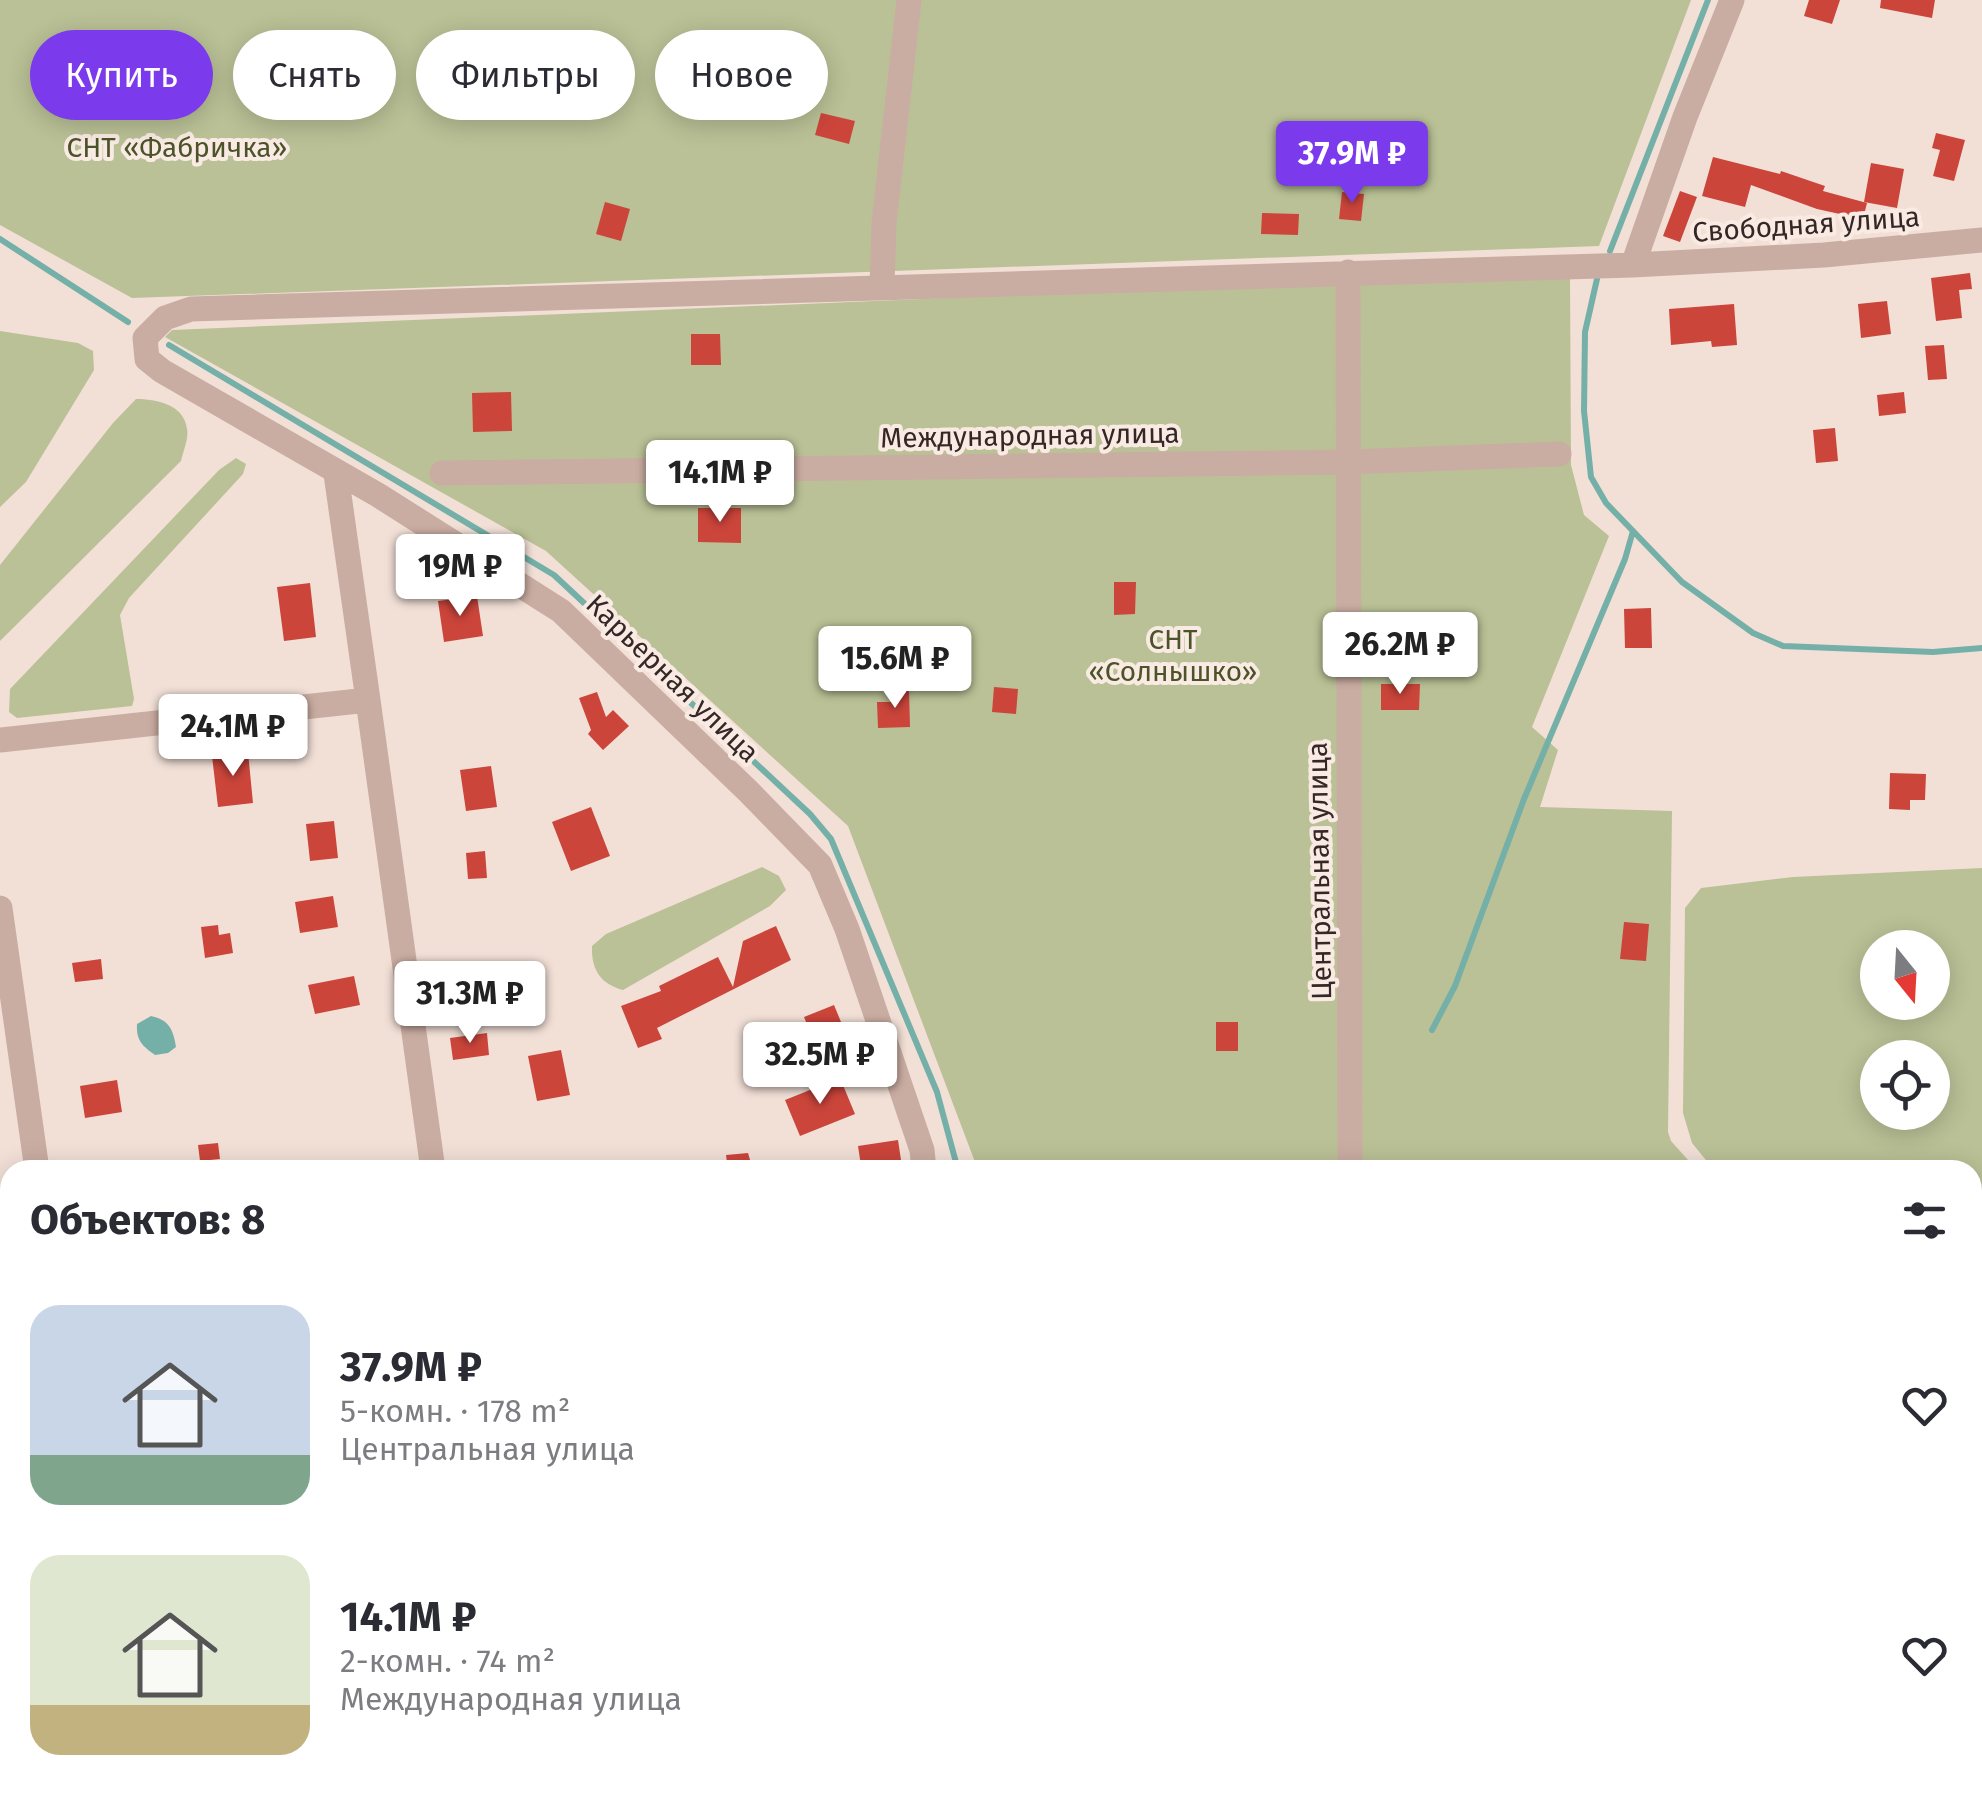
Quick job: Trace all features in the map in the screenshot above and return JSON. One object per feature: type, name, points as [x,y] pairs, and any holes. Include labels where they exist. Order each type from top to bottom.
[{"type":"street","points":[[882,286],[884,223],[909,0]]},
{"type":"street","points":[[1633,265],[1684,117],[1732,0]]},
{"type":"street","name":"Свободная улица","points":[[882,286],[1633,265],[1824,255],[1982,240]]},
{"type":"street","name":"Центральная улица","points":[[1348,272],[1350,1160]]},
{"type":"street","name":"Карьерная улица","points":[[882,286],[191,308],[165,318],[146,338],[147,359],[162,371],[378,495],[561,612],[820,864],[848,929],[923,1160]]},
{"type":"street","name":"Международная улица","points":[[442,473],[1349,462],[1559,454]]},
{"type":"street","points":[[336,474],[432,1160]]},
{"type":"street","points":[[0,740],[368,700]]},
{"type":"street","points":[[0,908],[37,1160]]},
{"type":"green space","name":"СНТ «Фабричка»","points":[[0,0],[1691,0],[1599,246],[132,298],[0,225]]},
{"type":"green space","name":"СНТ «Солнышко»","points":[[1570,277],[1571,465],[1584,515],[1609,536],[1532,727],[1558,750],[1540,807],[1672,811],[1668,1132],[1688,1160],[974,1160],[848,826],[546,551],[165,337],[172,330],[1336,282]]},
{"type":"green space","points":[[0,331],[78,343],[93,351],[94,370],[26,482],[0,507]]},
{"type":"green space","points":[[136,399],[160,402],[181,414],[187,441],[181,461],[0,641],[0,565]]},
{"type":"green space","points":[[236,458],[246,464],[243,474],[129,598],[120,615],[132,706],[17,718],[9,712],[10,689],[219,470]]},
{"type":"green space","points":[[762,867],[779,876],[786,890],[770,906],[623,990],[599,975],[592,946],[606,934]]},
{"type":"green space","points":[[1982,868],[1982,1160],[1706,1160],[1692,1143],[1683,1113],[1685,908],[1701,888],[1793,877]]},
{"type":"water","points":[[151,1016],[172,1030],[176,1047],[168,1053],[155,1055],[139,1038],[137,1024]]},
{"type":"building","points":[[1809,0],[1840,0],[1832,24],[1804,16]]},
{"type":"building","points":[[1881,0],[1935,0],[1932,18],[1880,8]]},
{"type":"building","points":[[828,115],[855,121],[849,144],[815,135],[819,120],[828,120]]},
{"type":"building","points":[[1936,133],[1965,140],[1954,181],[1933,176],[1940,150],[1932,148]]},
{"type":"building","points":[[1713,157],[1780,174],[1781,171],[1825,186],[1823,191],[1867,203],[1863,219],[1817,209],[1751,185],[1745,207],[1702,196]]},
{"type":"building","points":[[1871,163],[1904,169],[1897,208],[1864,202]]},
{"type":"building","points":[[1680,191],[1697,197],[1680,242],[1663,236]]},
{"type":"building","points":[[1342,192],[1364,194],[1361,221],[1339,219]]},
{"type":"building","points":[[605,202],[630,209],[621,241],[596,234]]},
{"type":"building","points":[[1262,213],[1299,214],[1298,235],[1261,234]]},
{"type":"building","points":[[1970,273],[1972,289],[1959,290],[1962,318],[1936,321],[1931,278]]},
{"type":"building","points":[[1887,301],[1891,334],[1861,338],[1858,304]]},
{"type":"building","points":[[1734,304],[1737,345],[1712,347],[1711,341],[1671,345],[1669,309]]},
{"type":"building","points":[[691,334],[720,334],[721,365],[691,365]]},
{"type":"building","points":[[1944,345],[1947,379],[1928,380],[1925,346]]},
{"type":"building","points":[[511,392],[512,431],[473,432],[472,393]]},
{"type":"building","points":[[1904,392],[1906,413],[1879,416],[1877,395]]},
{"type":"building","points":[[1835,428],[1838,461],[1816,463],[1813,430]]},
{"type":"building","points":[[698,508],[741,508],[741,543],[698,542]]},
{"type":"building","points":[[1114,582],[1136,582],[1135,614],[1114,615]]},
{"type":"building","points":[[310,583],[316,637],[284,641],[277,587]]},
{"type":"building","points":[[477,596],[483,636],[444,642],[438,601]]},
{"type":"building","points":[[1651,608],[1652,648],[1625,648],[1624,609]]},
{"type":"building","points":[[1381,684],[1420,684],[1419,710],[1381,710]]},
{"type":"building","points":[[994,687],[1018,689],[1016,714],[992,712]]},
{"type":"building","points":[[909,691],[910,727],[878,728],[877,702],[892,702],[891,692]]},
{"type":"building","points":[[597,692],[606,717],[613,710],[629,726],[603,750],[588,734],[591,730],[579,698]]},
{"type":"building","points":[[248,752],[253,803],[218,807],[212,756]]},
{"type":"building","points":[[491,766],[497,807],[466,811],[460,770]]},
{"type":"building","points":[[1890,773],[1926,774],[1925,800],[1910,800],[1910,810],[1889,809]]},
{"type":"building","points":[[591,807],[610,856],[571,871],[552,822]]},
{"type":"building","points":[[334,821],[338,858],[310,861],[306,824]]},
{"type":"building","points":[[485,851],[487,878],[468,879],[466,853]]},
{"type":"building","points":[[333,896],[338,927],[300,933],[295,902]]},
{"type":"building","points":[[1624,922],[1649,924],[1646,961],[1620,959]]},
{"type":"building","points":[[218,925],[219,935],[230,933],[233,953],[205,958],[201,927]]},
{"type":"building","points":[[776,926],[791,960],[657,1028],[662,1039],[638,1048],[621,1006],[661,991],[659,986],[718,957],[733,987],[743,941]]},
{"type":"building","points":[[101,959],[103,979],[75,982],[72,963]]},
{"type":"building","points":[[354,976],[360,1005],[315,1014],[308,985]]},
{"type":"building","points":[[834,1005],[846,1034],[813,1048],[806,1045],[803,1037],[808,1027],[804,1017]]},
{"type":"building","points":[[1216,1022],[1238,1022],[1238,1051],[1216,1051]]},
{"type":"building","points":[[487,1033],[489,1055],[453,1060],[450,1038]]},
{"type":"building","points":[[561,1050],[570,1095],[537,1101],[528,1056]]},
{"type":"building","points":[[840,1078],[855,1114],[800,1136],[785,1100]]},
{"type":"building","points":[[117,1080],[122,1112],[85,1118],[80,1086]]},
{"type":"building","points":[[898,1140],[901,1160],[860,1160],[858,1146]]},
{"type":"building","points":[[218,1143],[220,1159],[200,1160],[198,1145]]},
{"type":"building","points":[[748,1153],[750,1160],[727,1160],[726,1155]]},
{"type":"waterway","points":[[1610,251],[1708,0]]},
{"type":"waterway","points":[[0,239],[128,322]]},
{"type":"waterway","points":[[1597,279],[1585,332],[1584,411],[1591,477],[1606,503],[1682,582],[1753,633],[1783,646],[1933,652],[1982,648]]},
{"type":"waterway","points":[[169,345],[554,575],[810,814],[831,839],[937,1092],[955,1160]]},
{"type":"waterway","points":[[1432,1030],[1455,986],[1524,799],[1625,559],[1633,531]]}]
